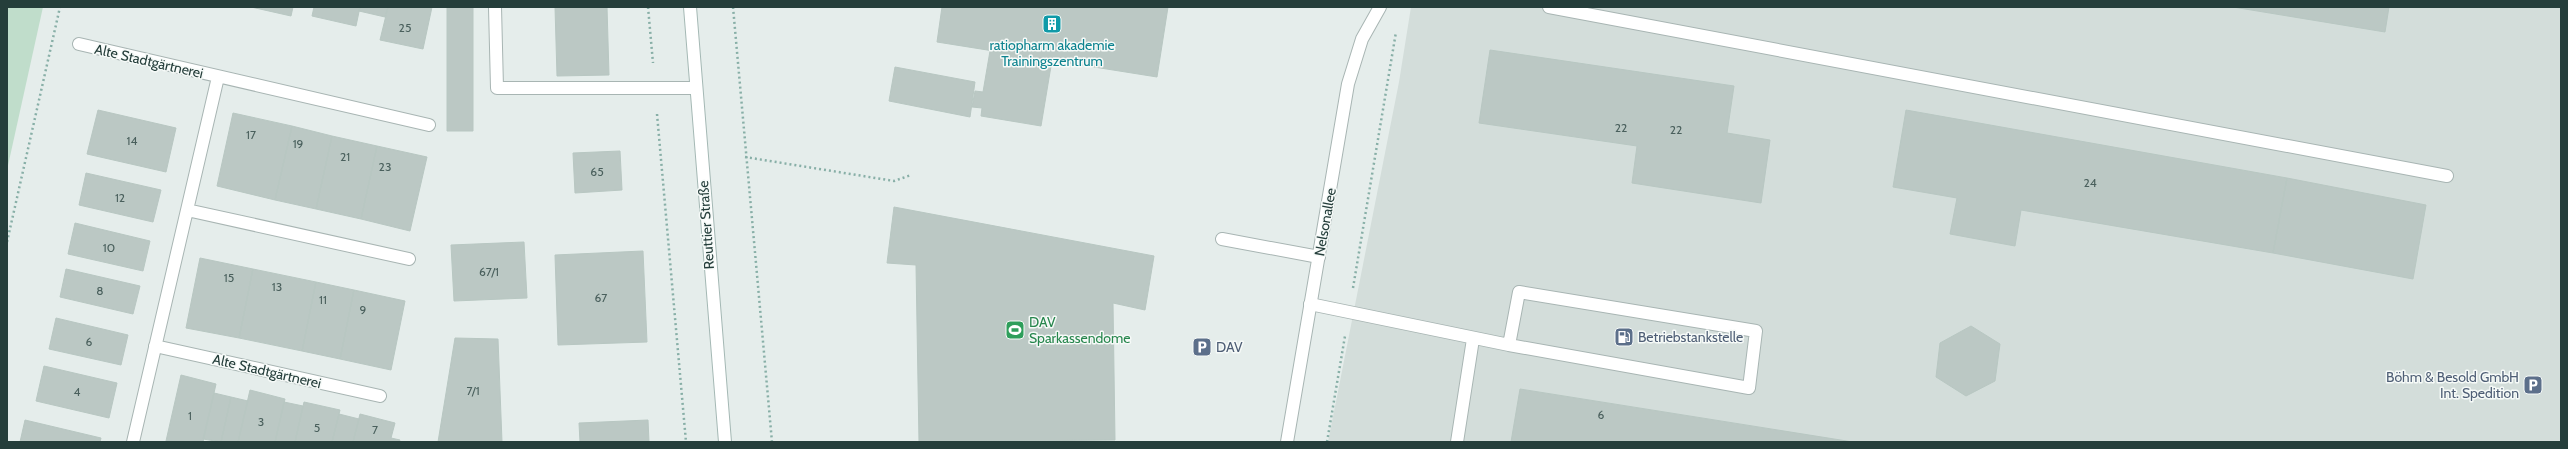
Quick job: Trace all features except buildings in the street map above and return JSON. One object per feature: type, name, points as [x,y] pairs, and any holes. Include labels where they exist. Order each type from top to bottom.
[{"type":"street","points":[[495,7],[497,88],[696,88]]},
{"type":"street","name":"Reuttier Straße","points":[[690,7],[725,442]]},
{"type":"street","name":"Nelsonallee","points":[[1287,442],[1348,84],[1362,39],[1380,7]]},
{"type":"street","points":[[1550,7],[2447,176]]},
{"type":"street","name":"Alte Stadtgärtnerei","points":[[79,44],[428,125]]},
{"type":"street","name":"Alte Stadtgärtnerei","points":[[132,442],[218,77]]},
{"type":"street","points":[[187,210],[408,259]]},
{"type":"street","points":[[1222,239],[1319,257]]},
{"type":"street","points":[[1310,304],[1473,339],[1749,388],[1756,332],[1519,292],[1509,345]]},
{"type":"street","points":[[1457,442],[1473,339]]},
{"type":"street","name":"Alte Stadtgärtnerei","points":[[155,346],[380,396]]},
{"type":"path","points":[[7,242],[60,7]]},
{"type":"path","points":[[648,7],[686,442]]},
{"type":"path","points":[[733,7],[745,157],[772,442]]},
{"type":"path","points":[[1327,442],[1396,31]]},
{"type":"path","points":[[745,157],[894,181],[911,175]]},
{"type":"shaded area","points":[[1411,7],[2561,7],[2561,442],[1328,442],[1399,82]]},
{"type":"green space","points":[[7,7],[43,7],[7,170]]},
{"type":"place","name":"ratiopharm akademie Trainingszentrum","points":[[1052,24]]},
{"type":"place","name":"DAV Sparkassendome","points":[[1015,330]]},
{"type":"place","name":"Betriebstankstelle","points":[[1624,337]]},
{"type":"place","name":"DAV","points":[[1202,347]]},
{"type":"place","name":"Böhm & Besold GmbH Int. Spedition","points":[[2533,385]]}]
